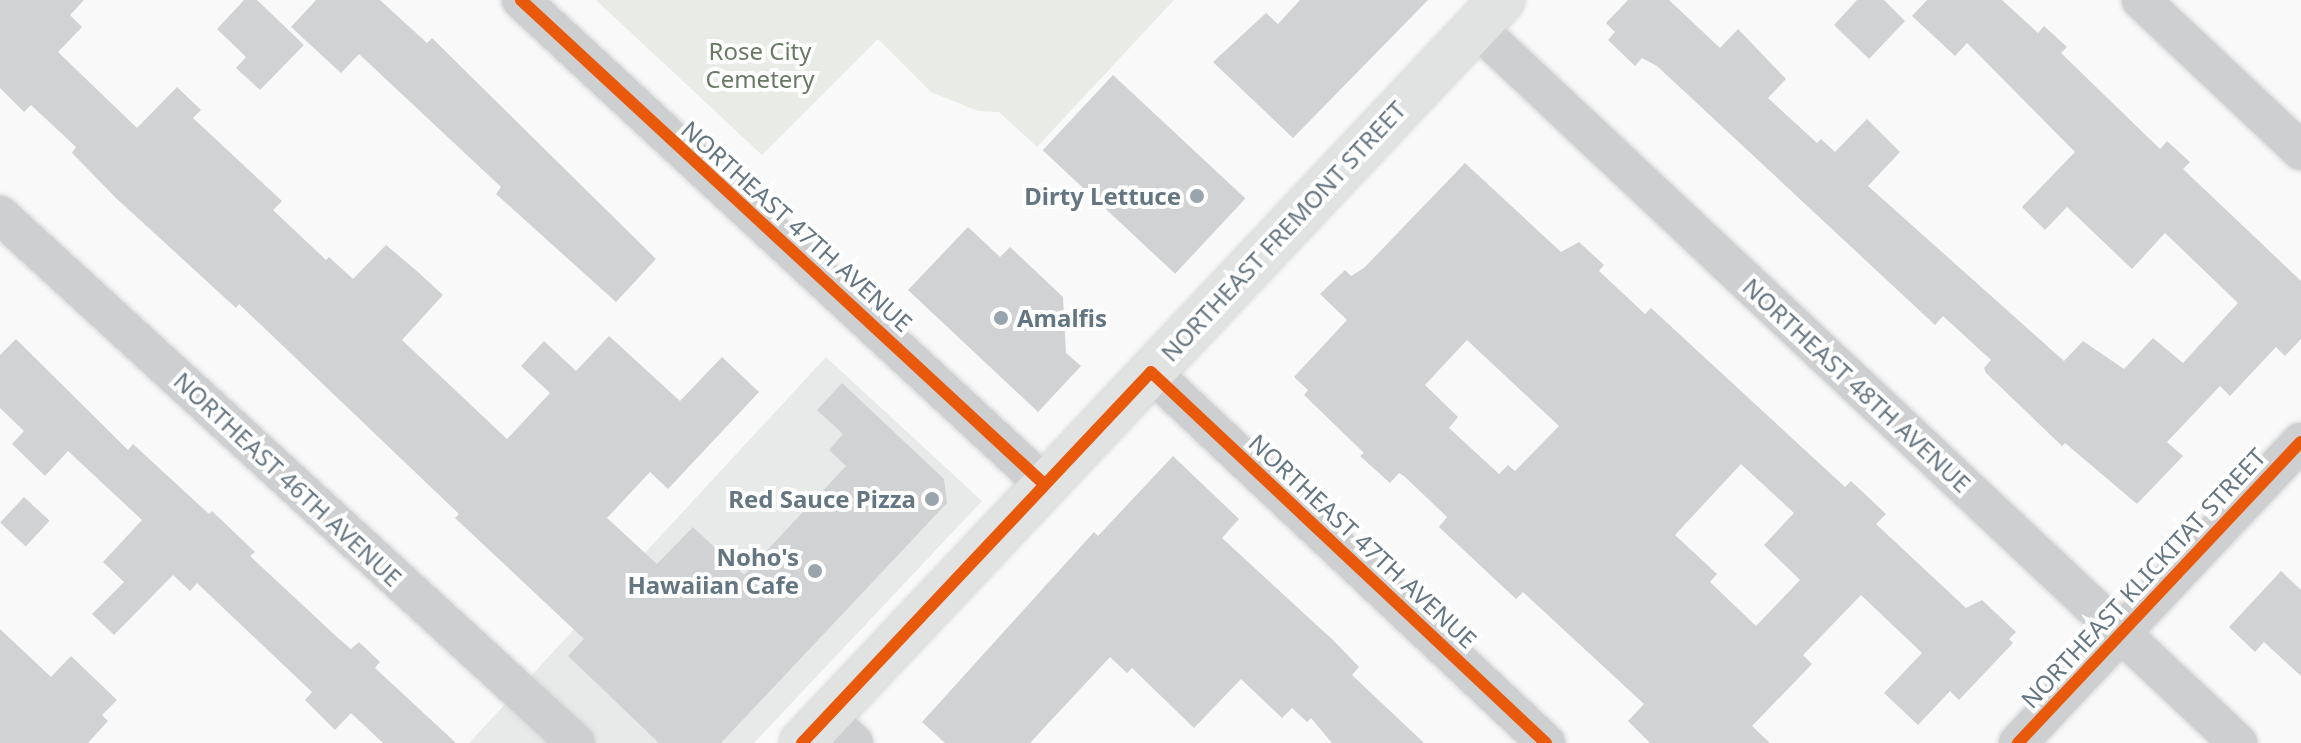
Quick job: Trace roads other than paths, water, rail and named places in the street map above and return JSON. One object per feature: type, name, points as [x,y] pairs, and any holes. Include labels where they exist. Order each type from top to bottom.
[{"type":"main road","name":"NORTHEAST FREMONT STREET","points":[[827,734],[1044,484],[1489,14]]},
{"type":"street","name":"NORTHEAST 47TH AVENUE","points":[[521,0],[1044,484]]},
{"type":"street","points":[[2141,0],[2301,151]]},
{"type":"street","name":"NORTHEAST 48TH AVENUE","points":[[1489,14],[2121,634],[2238,743]]},
{"type":"street","name":"NORTHEAST 46TH AVENUE","points":[[0,215],[576,743]]},
{"type":"street","name":"NORTHEAST 47TH AVENUE","points":[[1151,372],[1546,743]]},
{"type":"street","name":"NORTHEAST KLICKITAT STREET","points":[[2018,743],[2301,442]]},
{"type":"place","name":"Dirty Lettuce","points":[[1197,196]]},
{"type":"place","name":"Amalfis","points":[[1001,318]]},
{"type":"place","name":"Red Sauce Pizza","points":[[932,499]]},
{"type":"place","name":"Noho's Hawaiian Cafe","points":[[815,571]]},
{"type":"park label","name":"Rose City Cemetery","points":[[760,65]]}]
